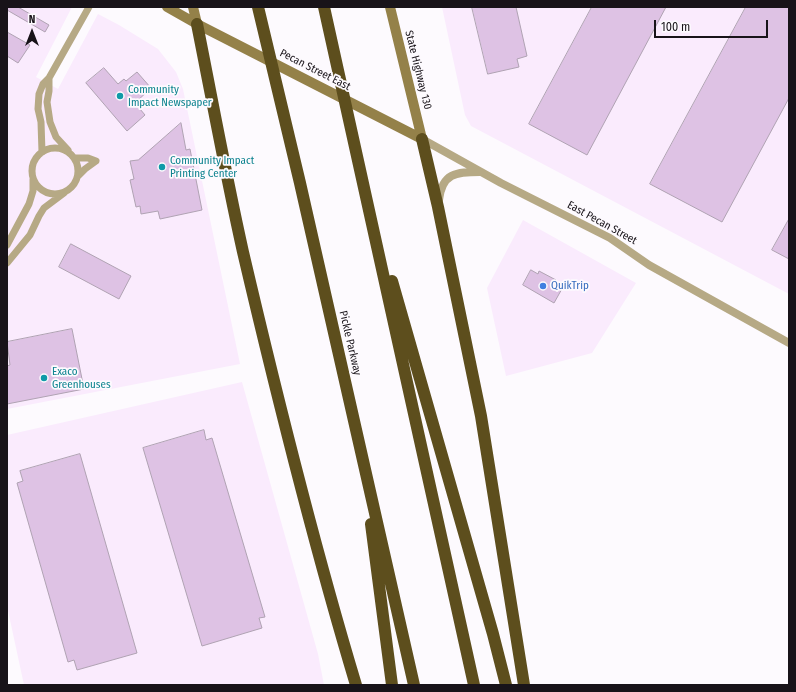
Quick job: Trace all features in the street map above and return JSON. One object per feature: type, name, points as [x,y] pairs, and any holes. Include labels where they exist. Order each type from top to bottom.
[{"type":"highway","name":"Pickle Parkway","points":[[258,7],[302,191],[414,685]]},
{"type":"highway","points":[[324,7],[474,685]]},
{"type":"highway","points":[[197,24],[245,258],[288,436],[335,616],[356,685]]},
{"type":"highway","points":[[422,139],[438,207],[481,416],[524,685]]},
{"type":"highway","points":[[358,162],[493,634],[506,685]]},
{"type":"highway","points":[[360,447],[392,685]]},
{"type":"main road","points":[[167,7],[197,24]]},
{"type":"main road","points":[[193,7],[197,24]]},
{"type":"main road","name":"State Highway 130","points":[[390,7],[422,139]]},
{"type":"main road","name":"Pecan Street East","points":[[197,24],[422,139]]},
{"type":"street","points":[[42,152],[38,94],[43,84],[49,78],[89,7]]},
{"type":"street","points":[[49,78],[47,102],[50,122],[56,137],[73,155],[78,166],[78,176]]},
{"type":"street","name":"East Pecan Street","points":[[422,139],[482,172],[610,238],[649,265],[789,343]]},
{"type":"street","points":[[7,245],[29,204],[33,191],[32,167],[35,160],[42,152],[52,147],[63,149],[73,155],[96,161],[78,176],[71,188],[44,208],[38,216],[30,236],[7,263]]},
{"type":"street","points":[[438,207],[440,189],[452,174],[462,172],[482,172]]},
{"type":"street","points":[[33,178],[38,186],[44,191],[52,194],[64,192]]},
{"type":"shaded area","points":[[7,7],[72,7],[36,77],[58,89],[98,14],[158,49],[176,72],[183,89],[240,364],[7,409]]},
{"type":"shaded area","points":[[442,7],[789,7],[789,294],[471,126],[465,115]]},
{"type":"shaded area","points":[[523,220],[636,283],[592,353],[506,376],[487,288]]},
{"type":"shaded area","points":[[242,382],[318,654],[324,685],[24,685],[7,606],[7,435]]},
{"type":"building","points":[[7,7],[18,7],[49,25],[45,32],[7,10]]},
{"type":"building","points":[[472,7],[516,7],[527,56],[517,59],[519,67],[488,74]]},
{"type":"building","points":[[592,7],[666,7],[587,155],[529,124]]},
{"type":"building","points":[[746,7],[789,7],[789,98],[722,222],[650,184]]},
{"type":"building","points":[[7,32],[30,45],[18,63],[7,56]]},
{"type":"building","name":"Community Impact Newspaper","points":[[104,68],[118,84],[124,79],[126,81],[137,72],[151,88],[135,103],[145,115],[127,131],[86,83]]},
{"type":"building","name":"Community Impact Printing Center","points":[[181,123],[186,150],[190,149],[202,210],[160,219],[158,211],[141,214],[140,206],[136,207],[130,180],[134,179],[130,161],[138,160]]},
{"type":"building","points":[[789,219],[789,259],[772,250]]},
{"type":"building","points":[[71,244],[131,276],[119,299],[59,267]]},
{"type":"building","name":"QuikTrip","points":[[531,270],[538,274],[539,271],[556,280],[555,283],[563,287],[554,303],[523,285]]},
{"type":"building","name":"Exaco Greenhouses","points":[[72,329],[84,389],[7,404],[7,366],[10,365],[7,342]]},
{"type":"building","points":[[204,430],[206,440],[212,438],[265,617],[259,618],[262,628],[202,646],[143,448]]},
{"type":"building","points":[[80,454],[137,653],[77,670],[74,660],[68,662],[17,483],[23,481],[20,471]]},
{"type":"place","name":"Community Impact Newspaper","points":[[120,96]]},
{"type":"place","name":"Community Impact Printing Center","points":[[162,167]]},
{"type":"place","name":"QuikTrip","points":[[543,286]]},
{"type":"place","name":"Exaco Greenhouses","points":[[44,378]]}]
